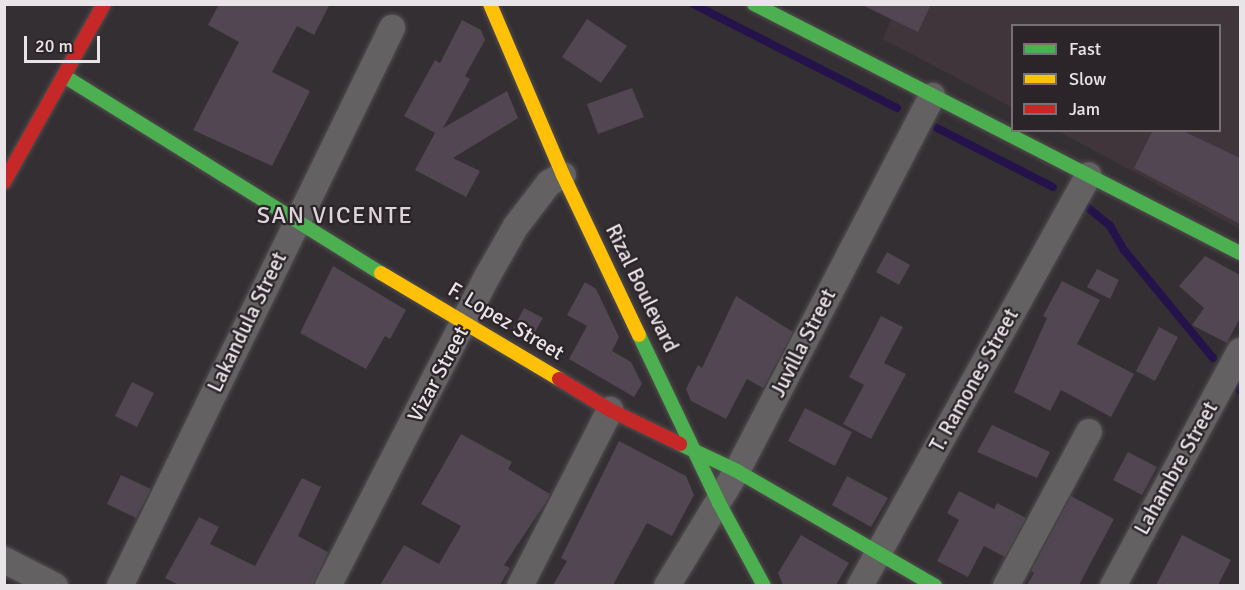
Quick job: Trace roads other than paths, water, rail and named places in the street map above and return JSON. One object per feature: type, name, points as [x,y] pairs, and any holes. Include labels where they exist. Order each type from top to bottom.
[{"type":"main road","points":[[4,182],[104,4]]},
{"type":"main road","name":"Rizal Boulevard","points":[[490,4],[563,175],[699,456],[719,503],[764,585]]},
{"type":"main road","points":[[754,4],[1240,253]]},
{"type":"main road","name":"F. Lopez Street","points":[[64,76],[296,222],[466,321],[610,410],[699,456],[737,471],[879,555],[936,585]]},
{"type":"street","name":"Lakandula Street","points":[[120,585],[392,28]]},
{"type":"street","name":"Juvilla Street","points":[[667,585],[737,471],[932,96]]},
{"type":"street","name":"Vizar Street","points":[[328,585],[516,226],[549,183],[563,175]]},
{"type":"street","name":"T. Ramones Street","points":[[860,585],[879,555],[982,362],[1089,175]]},
{"type":"street","name":"Lahambre Street","points":[[1113,585],[1240,351]]},
{"type":"street","points":[[520,585],[610,410]]},
{"type":"street","points":[[1006,585],[1089,432]]},
{"type":"street","points":[[4,560],[54,585]]},
{"type":"waterway","points":[[693,4],[897,108]]},
{"type":"waterway","points":[[937,128],[1053,187]]},
{"type":"waterway","points":[[1082,203],[1110,226],[1124,250],[1213,358]]},
{"type":"waterway","points":[[1233,384],[1240,390]]},
{"type":"district","name":"SAN VICENTE","points":[[335,216]]}]
